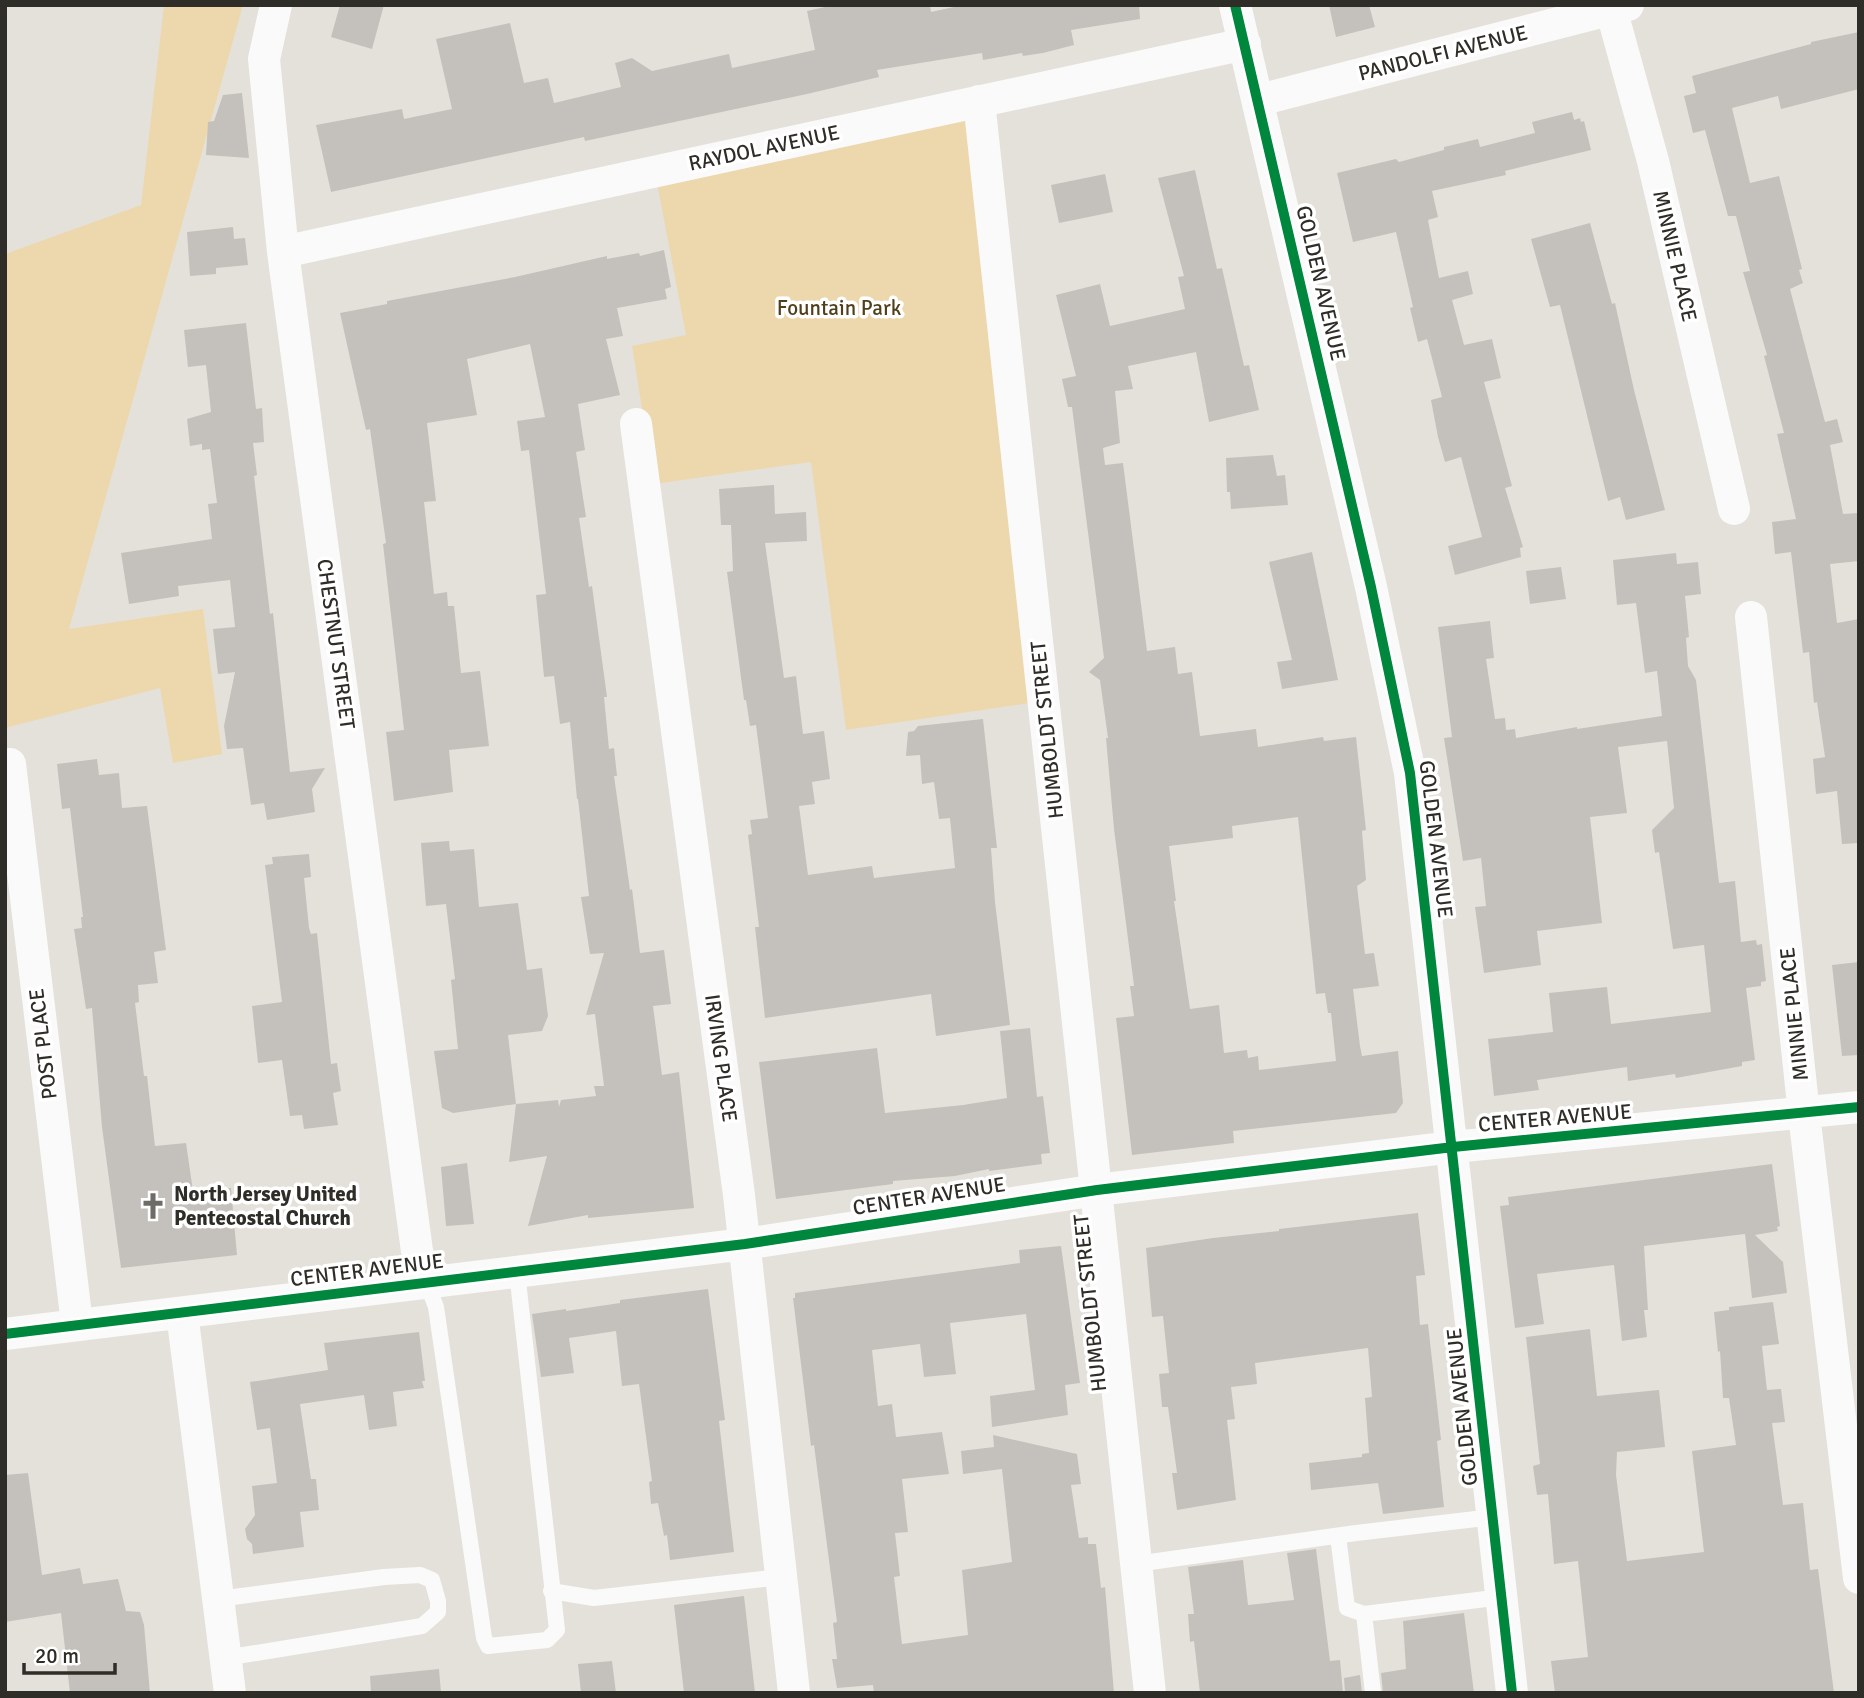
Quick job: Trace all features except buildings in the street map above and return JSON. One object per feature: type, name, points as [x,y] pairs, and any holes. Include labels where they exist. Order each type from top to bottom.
[{"type":"street","name":"CHESTNUT STREET","points":[[276,5],[264,59],[283,252],[417,1251],[426,1282]]},
{"type":"street","name":"GOLDEN AVENUE","points":[[1235,5],[1371,587],[1410,773],[1512,1693]]},
{"type":"street","name":"PANDOLFI AVENUE","points":[[1259,100],[1616,7]]},
{"type":"street","name":"MINNIE PLACE","points":[[1616,7],[1734,509]]},
{"type":"street","name":"RAYDOL AVENUE","points":[[283,252],[1245,44]]},
{"type":"street","name":"HUMBOLDT STREET","points":[[979,101],[1150,1693]]},
{"type":"street","name":"IRVING PLACE","points":[[636,424],[745,1244],[793,1693]]},
{"type":"street","name":"MINNIE PLACE","points":[[1751,617],[1804,1114],[1859,1578]]},
{"type":"street","name":"POST PLACE","points":[[9,764],[77,1324]]},
{"type":"street","name":"CENTER AVENUE","points":[[5,1334],[745,1244],[1097,1190],[1453,1147],[1859,1107]]},
{"type":"street","points":[[182,1313],[230,1693]]},
{"type":"lane","points":[[426,1282],[436,1307],[484,1638],[488,1646],[547,1640],[557,1630],[517,1272]]},
{"type":"lane","points":[[1136,1564],[1493,1517]]},
{"type":"lane","points":[[1338,1536],[1347,1608],[1364,1614],[1502,1597]]},
{"type":"lane","points":[[218,1599],[384,1577],[420,1575],[432,1580],[438,1601],[438,1612],[422,1626],[225,1658]]},
{"type":"lane","points":[[551,1591],[594,1598],[781,1577]]},
{"type":"lane","points":[[1364,1614],[1373,1693]]},
{"type":"green space","points":[[164,5],[243,5],[69,629],[203,609],[222,754],[173,763],[160,688],[5,728],[5,254],[141,205]]},
{"type":"green space","name":"Fountain Park","points":[[973,114],[1044,701],[846,730],[811,462],[654,484],[632,346],[686,335],[657,183]]},
{"type":"cycle path","points":[[1235,5],[1371,587],[1410,773],[1512,1693]]},
{"type":"cycle path","points":[[5,1334],[745,1244],[1097,1190],[1453,1147],[1859,1107]]},
{"type":"place","name":"North Jersey United Pentecostal Church","points":[[153,1206]]}]
